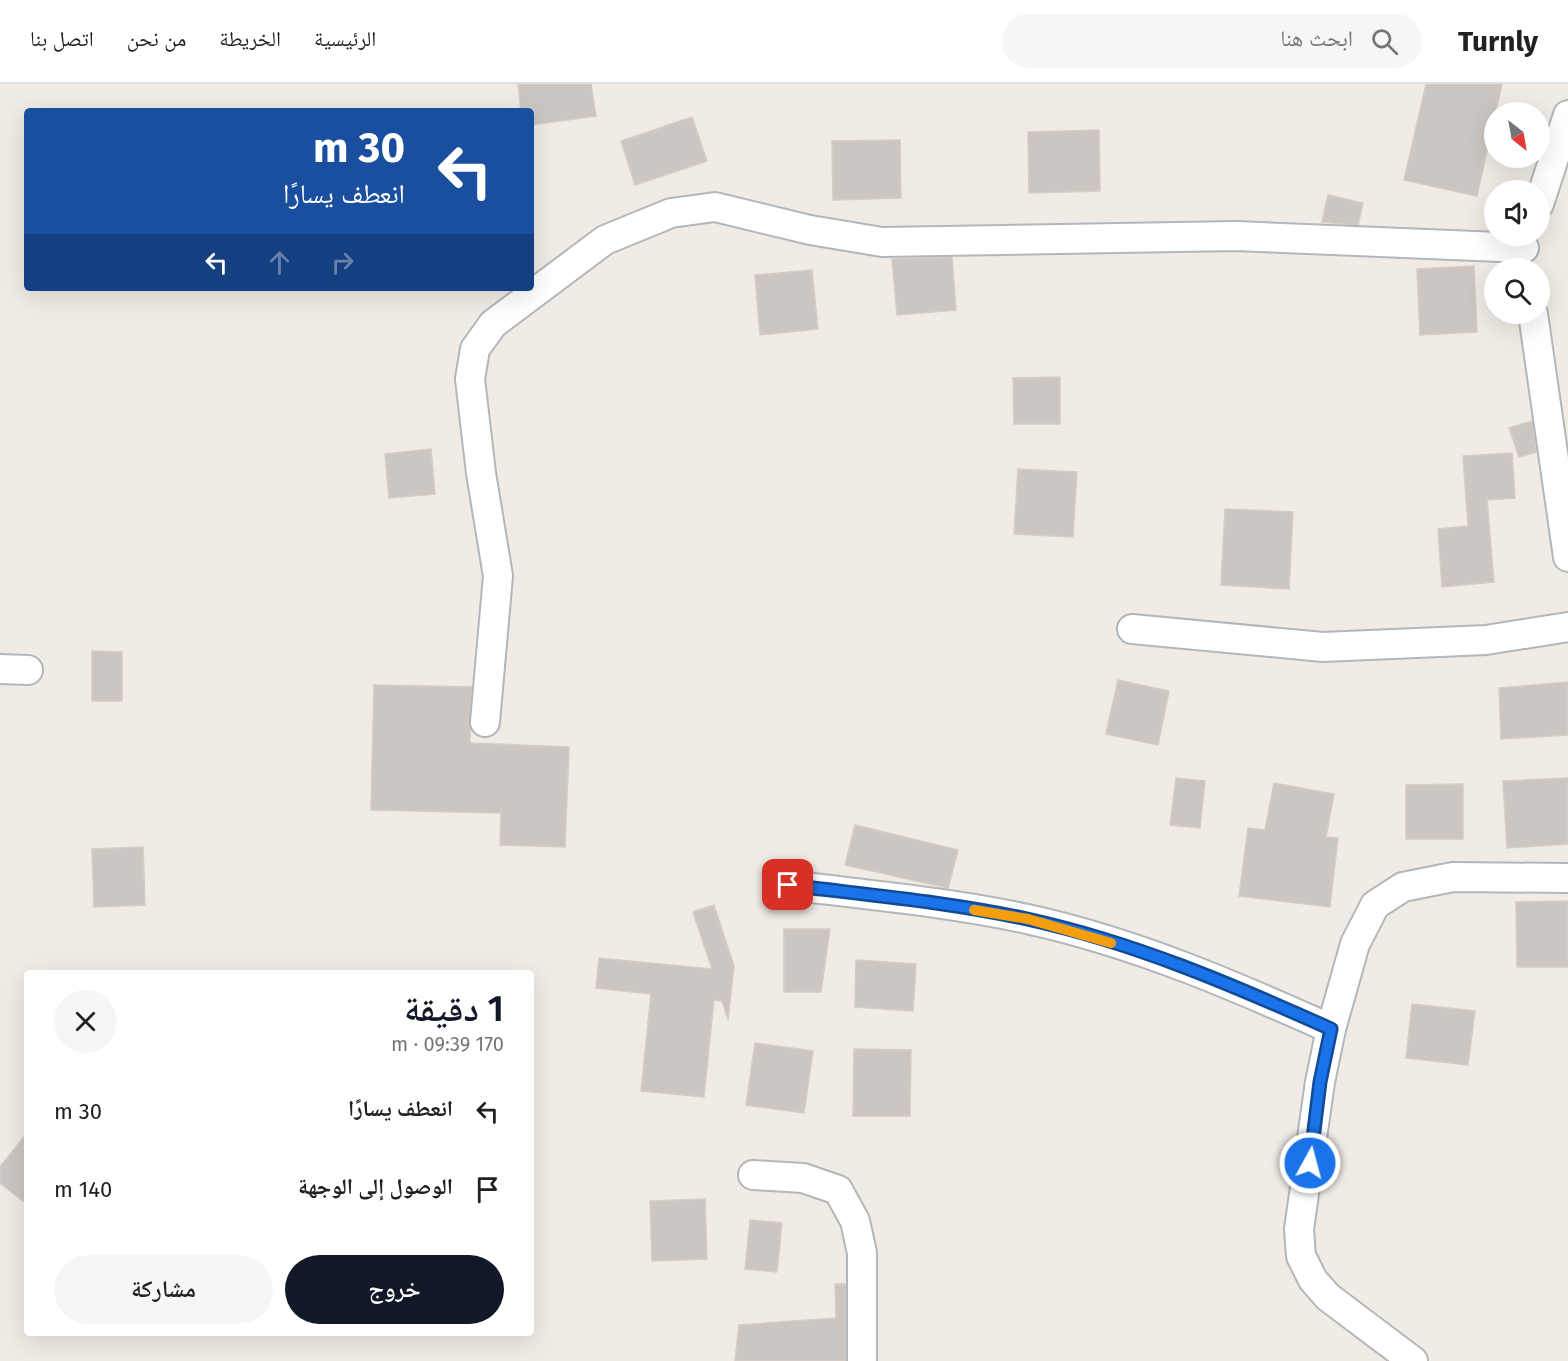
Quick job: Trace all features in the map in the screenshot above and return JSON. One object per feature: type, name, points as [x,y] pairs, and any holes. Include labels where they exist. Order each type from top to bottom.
[{"type":"street","points":[[1547,180],[1568,115]]},
{"type":"street","points":[[485,722],[498,576],[481,473],[470,379],[475,349],[493,324],[605,240],[671,213],[715,207],[810,230],[882,242],[1236,236],[1527,251]]},
{"type":"street","points":[[1534,324],[1568,557]]},
{"type":"street","points":[[1132,629],[1323,647],[1486,640],[1568,627]]},
{"type":"street","points":[[0,669],[28,670]]},
{"type":"street","points":[[1413,1361],[1328,1297],[1313,1280],[1300,1256],[1299,1229],[1320,1082],[1331,1029],[1355,944],[1375,905],[1403,887],[1453,877],[1568,878]]},
{"type":"street","points":[[788,885],[932,903],[1028,919],[1154,956],[1228,983],[1331,1029]]},
{"type":"street","points":[[753,1174],[803,1178],[838,1190],[855,1221],[862,1253],[862,1361]]},
{"type":"building","points":[[518,84],[591,84],[596,116],[534,125],[534,108],[521,108]]},
{"type":"building","points":[[1426,84],[1502,84],[1498,102],[1484,102],[1484,165],[1477,196],[1404,180]]},
{"type":"building","points":[[692,117],[707,161],[635,185],[621,141]]},
{"type":"building","points":[[1099,130],[1100,191],[1029,193],[1028,132]]},
{"type":"building","points":[[900,140],[901,198],[833,200],[832,141]]},
{"type":"building","points":[[1328,195],[1363,203],[1358,225],[1322,222]]},
{"type":"building","points":[[952,257],[956,310],[897,315],[892,259]]},
{"type":"building","points":[[1474,266],[1477,332],[1420,335],[1417,269]]},
{"type":"building","points":[[812,270],[818,329],[760,335],[755,275]]},
{"type":"building","points":[[1060,377],[1060,424],[1014,424],[1013,378]]},
{"type":"building","points":[[1532,421],[1536,452],[1519,457],[1509,428]]},
{"type":"building","points":[[431,449],[435,494],[389,498],[385,454]]},
{"type":"building","points":[[1512,453],[1515,498],[1487,500],[1494,582],[1442,587],[1438,529],[1468,526],[1463,456]]},
{"type":"building","points":[[1018,469],[1077,472],[1073,537],[1014,534]]},
{"type":"building","points":[[1225,509],[1293,512],[1289,589],[1221,585]]},
{"type":"building","points":[[92,651],[122,652],[122,701],[92,701]]},
{"type":"building","points":[[1118,680],[1169,691],[1158,745],[1106,734]]},
{"type":"building","points":[[1568,682],[1568,735],[1501,739],[1499,688]]},
{"type":"building","points":[[374,685],[472,687],[470,743],[569,747],[565,847],[500,845],[501,813],[371,810]]},
{"type":"building","points":[[1176,778],[1205,781],[1200,828],[1170,825]]},
{"type":"building","points":[[1568,778],[1568,844],[1507,848],[1503,781]]},
{"type":"building","points":[[1274,783],[1334,794],[1326,837],[1338,838],[1330,907],[1239,896],[1248,828],[1265,830]]},
{"type":"building","points":[[1463,784],[1463,839],[1406,839],[1406,785]]},
{"type":"building","points":[[855,825],[958,850],[948,888],[845,865]]},
{"type":"building","points":[[143,847],[145,905],[94,907],[92,849]]},
{"type":"building","points":[[1568,901],[1568,967],[1517,967],[1516,902]]},
{"type":"building","points":[[714,905],[734,966],[728,1020],[722,1001],[714,1000],[704,1097],[641,1091],[651,994],[596,988],[599,958],[712,969],[693,912]]},
{"type":"building","points":[[784,929],[830,929],[821,992],[784,992]]},
{"type":"building","points":[[856,960],[916,964],[913,1011],[855,1007]]},
{"type":"building","points":[[1412,1004],[1475,1011],[1468,1065],[1406,1058]]},
{"type":"building","points":[[755,1043],[813,1051],[804,1113],[746,1105]]},
{"type":"building","points":[[854,1049],[911,1050],[910,1116],[853,1116]]},
{"type":"building","points":[[24,1137],[24,1202],[0,1183],[0,1167]]},
{"type":"building","points":[[705,1199],[707,1259],[652,1261],[650,1201]]},
{"type":"building","points":[[750,1220],[782,1223],[777,1272],[745,1269]]},
{"type":"building","points":[[835,1284],[846,1284],[846,1361],[735,1361],[739,1325],[836,1318]]},
{"type":"slow traffic","points":[[974,910],[1028,919],[1111,943]]},
{"type":"route","points":[[788,885],[932,903],[1028,919],[1154,956],[1228,983],[1331,1029],[1320,1082],[1310,1163]]}]
